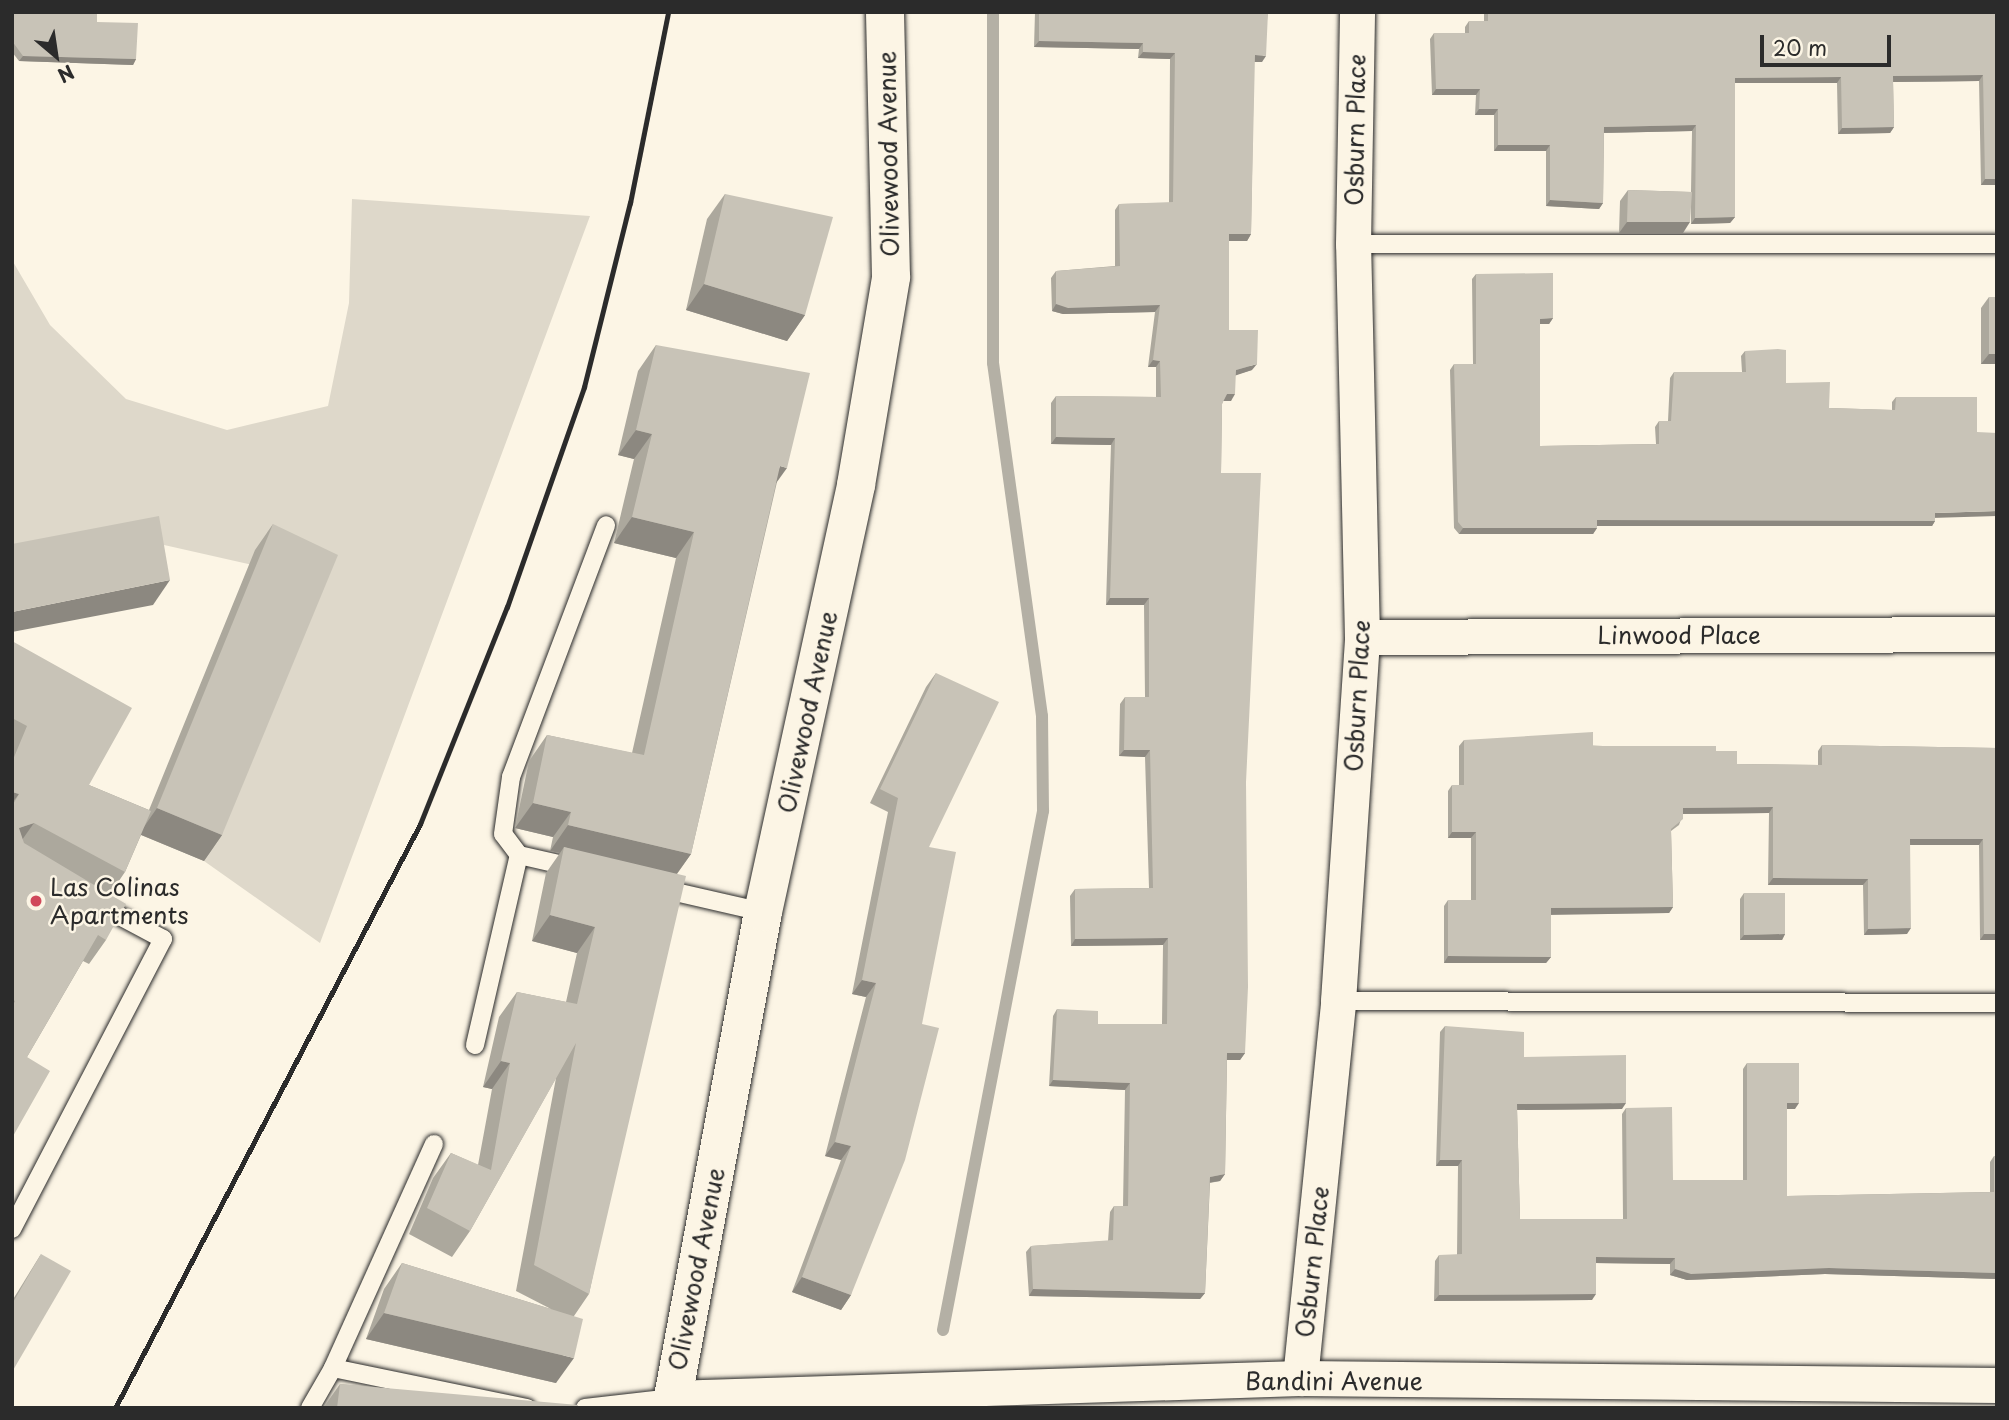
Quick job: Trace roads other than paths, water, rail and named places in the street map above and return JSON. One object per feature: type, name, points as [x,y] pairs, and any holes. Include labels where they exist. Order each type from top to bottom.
[{"type":"main road","name":"Olivewood Avenue","points":[[672,1403],[764,912],[856,485],[891,277],[885,12]]},
{"type":"street","name":"Osburn Place","points":[[1300,1378],[1338,1001],[1362,637],[1353,244],[1357,12]]},
{"type":"street","name":"Linwood Place","points":[[1362,637],[1997,634]]},
{"type":"street","name":"Bandini Avenue","points":[[672,1403],[1300,1378],[1997,1385]]},
{"type":"lane","points":[[1353,244],[1997,244]]},
{"type":"lane","points":[[592,872],[519,855],[503,834],[511,777],[606,525]]},
{"type":"lane","points":[[475,1045],[519,855]]},
{"type":"lane","points":[[644,884],[764,912]]},
{"type":"lane","points":[[12,1230],[163,939],[82,895]]},
{"type":"lane","points":[[1338,1001],[1997,1003]]},
{"type":"lane","points":[[310,1408],[333,1368],[434,1144]]},
{"type":"lane","points":[[333,1368],[527,1408]]},
{"type":"lane","points":[[585,1408],[672,1403]]},
{"type":"waterway","points":[[943,1330],[1043,811],[1042,716],[993,363],[993,12]]},
{"type":"railway","points":[[115,1408],[420,824],[507,607],[584,387],[630,203],[668,12]]},
{"type":"place","name":"Las Colinas Apartments","points":[[36,901]]}]
